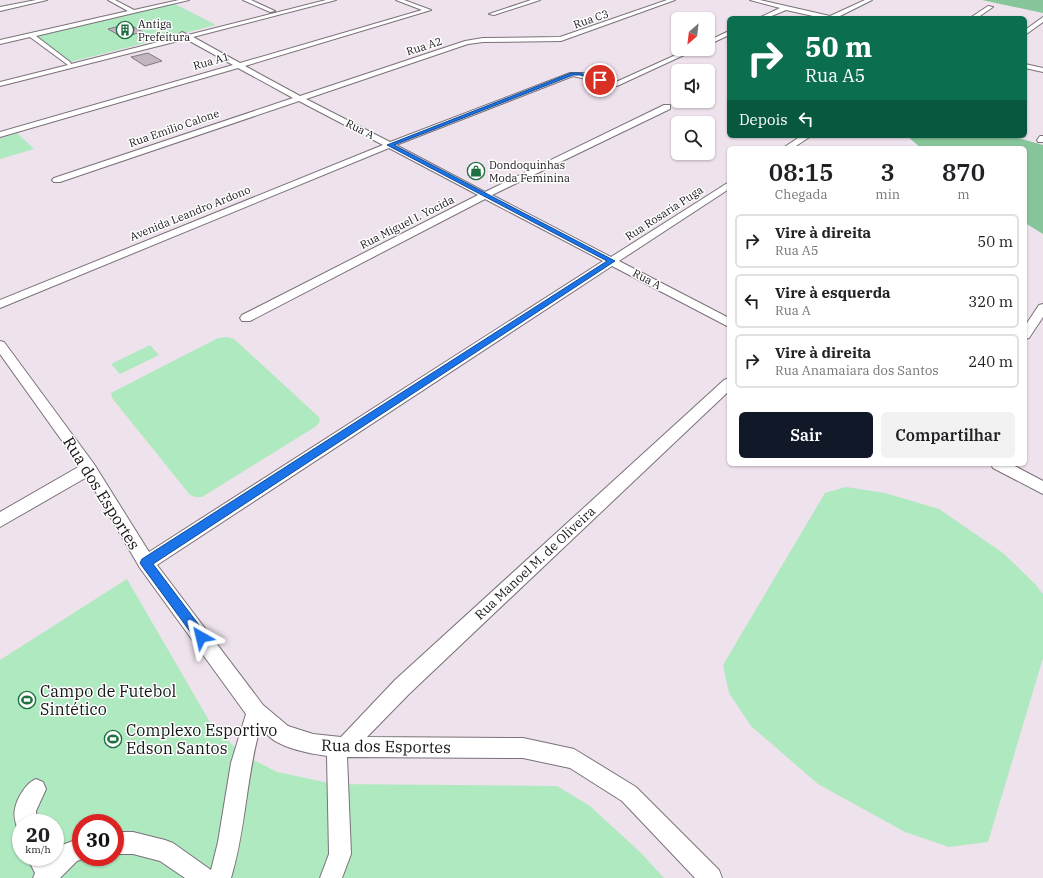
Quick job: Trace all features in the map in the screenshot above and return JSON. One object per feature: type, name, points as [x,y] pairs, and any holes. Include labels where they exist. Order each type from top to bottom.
[{"type":"street","points":[[0,9],[44,0]]},
{"type":"street","points":[[111,0],[131,10]]},
{"type":"street","points":[[0,42],[171,0]]},
{"type":"street","points":[[0,38],[131,10],[186,0]]},
{"type":"street","points":[[250,0],[274,10]]},
{"type":"street","points":[[0,84],[316,0]]},
{"type":"street","points":[[0,80],[333,0]]},
{"type":"street","name":"Rua A1","points":[[0,135],[428,10],[401,0]]},
{"type":"street","points":[[492,14],[537,0]]},
{"type":"street","name":"Rua C3","points":[[561,39],[672,0]]},
{"type":"street","points":[[753,0],[821,16]]},
{"type":"street","points":[[834,16],[869,0]]},
{"type":"street","points":[[976,16],[990,7]]},
{"type":"street","points":[[767,16],[785,8]]},
{"type":"street","points":[[1027,32],[1034,29],[1043,19]]},
{"type":"street","points":[[715,39],[727,34]]},
{"type":"street","points":[[31,35],[68,63]]},
{"type":"street","name":"Rua A","points":[[185,36],[299,98],[727,322]]},
{"type":"street","name":"Rua A2","points":[[299,98],[467,42],[483,40],[561,39]]},
{"type":"street","name":"Avenida Leandro Ardono","points":[[0,304],[390,145],[572,74],[580,74],[611,84],[617,84],[679,56]]},
{"type":"street","points":[[1027,66],[1043,70]]},
{"type":"street","name":"Rua Emilio Calone","points":[[57,180],[299,98]]},
{"type":"street","name":"Rua Miguel I. Yocida","points":[[246,318],[486,195],[667,107]]},
{"type":"street","points":[[793,146],[804,138]]},
{"type":"street","name":"Rua Rosaria Puga","points":[[146,563],[727,186]]},
{"type":"street","points":[[1027,332],[1043,308]]},
{"type":"street","name":"Rua dos Esportes","points":[[0,345],[89,468],[146,563],[256,712],[282,734],[313,744],[342,747],[523,748],[574,759],[629,794],[711,878]]},
{"type":"street","name":"Rua Manoel M. de Oliveira","points":[[342,747],[402,687],[727,385]]},
{"type":"street","points":[[1002,466],[1043,488]]},
{"type":"street","points":[[0,520],[89,468]]},
{"type":"street","points":[[220,878],[232,829],[243,757],[256,712]]},
{"type":"street","points":[[331,878],[340,854],[342,747]]},
{"type":"street","points":[[26,814],[26,809],[36,789]]},
{"type":"street","points":[[124,843],[133,843],[165,852],[204,878]]},
{"type":"street","points":[[43,870],[72,852]]},
{"type":"green space","points":[[982,0],[1043,0],[1043,13]]},
{"type":"green space","points":[[173,3],[216,25],[70,62],[34,35]]},
{"type":"green space","points":[[17,133],[34,149],[0,159],[0,138]]},
{"type":"green space","points":[[909,138],[1018,138],[1043,145],[1043,234],[1027,224],[1027,146],[919,146]]},
{"type":"green space","points":[[227,337],[234,339],[320,418],[319,423],[315,427],[202,497],[195,497],[190,495],[112,398],[111,393],[218,338]]},
{"type":"green space","points":[[150,345],[159,355],[120,374],[111,364]]},
{"type":"green space","points":[[846,487],[885,493],[939,509],[1003,553],[1035,584],[1043,594],[1043,658],[988,842],[949,847],[905,832],[818,784],[751,726],[729,693],[723,665],[825,493]]},
{"type":"green space","name":"Complexo Esportivo Edson Santos","points":[[127,579],[211,724],[242,754],[277,772],[334,784],[557,786],[590,806],[641,853],[664,878],[0,878],[0,660]]},
{"type":"building","name":"Antiga Prefeitura","points":[[128,24],[143,32],[122,37],[108,29]]},
{"type":"building","points":[[148,53],[162,61],[145,66],[131,57]]},
{"type":"place","name":"Antiga Prefeitura","points":[[125,30]]},
{"type":"place","name":"Dondoquinhas Moda Feminina","points":[[476,171]]},
{"type":"place","name":"Campo de Futebol Sintético","points":[[27,700]]},
{"type":"place","name":"Complexo Esportivo Edson Santos","points":[[113,739]]},
{"type":"route","points":[[201,637],[146,563],[612,261],[390,145],[572,74],[580,74],[600,80]]}]
